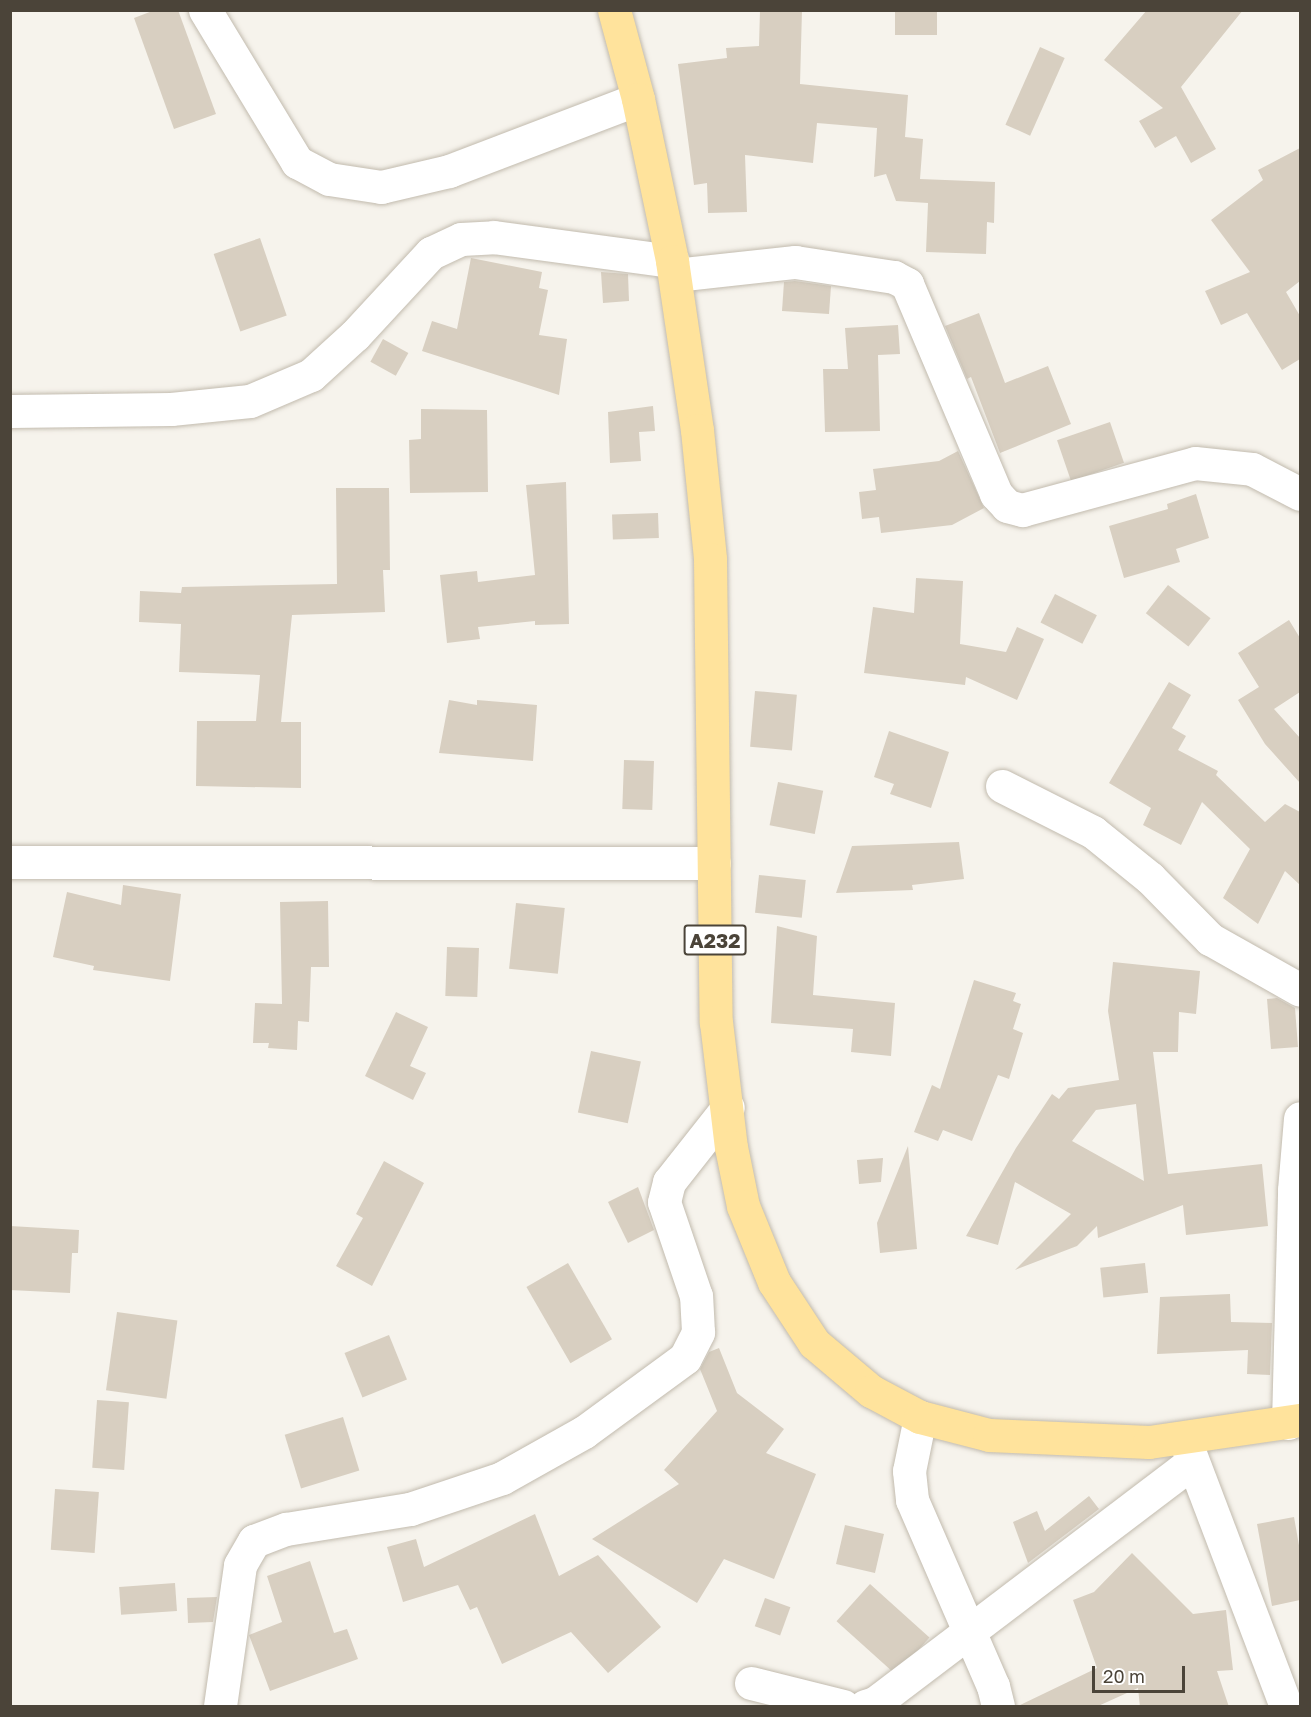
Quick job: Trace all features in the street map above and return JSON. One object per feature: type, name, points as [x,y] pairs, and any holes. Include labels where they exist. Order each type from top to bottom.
[{"type":"main road","name":"A232","points":[[614,10],[638,99],[674,268],[697,430],[710,559],[716,1022],[731,1147],[743,1206],[774,1282],[814,1343],[871,1391],[920,1417],[989,1435],[1068,1441],[1149,1442],[1187,1450],[1294,1422]]},
{"type":"street","points":[[205,10],[297,162],[329,179],[381,187],[449,171],[638,99]]},
{"type":"street","points":[[10,411],[171,409],[250,401],[311,375],[355,335],[431,253],[461,239],[494,237],[674,268],[795,262],[894,277],[907,284],[996,494],[1007,506],[1022,510],[1195,463],[1252,469],[1300,494]]},
{"type":"street","points":[[1002,786],[1093,832],[1150,878],[1210,939],[1300,990]]},
{"type":"street","points":[[10,862],[714,863]]},
{"type":"street","points":[[220,1707],[240,1565],[254,1541],[286,1529],[411,1509],[502,1478],[585,1432],[685,1358],[698,1332],[696,1296],[664,1202],[669,1182],[728,1107]]},
{"type":"street","points":[[1294,1422],[1294,1190],[1300,1118]]},
{"type":"street","points":[[920,1417],[909,1471],[912,1500],[969,1631],[998,1707]]},
{"type":"street","points":[[865,1707],[875,1703],[969,1631],[1187,1450],[1286,1707]]},
{"type":"street","points":[[752,1683],[843,1707]]},
{"type":"building","points":[[155,10],[178,10],[216,114],[174,129],[134,18]]},
{"type":"building","points":[[760,10],[802,10],[800,84],[908,95],[905,137],[923,139],[920,179],[995,182],[994,223],[987,222],[986,254],[926,252],[928,203],[896,201],[886,174],[874,177],[877,128],[817,123],[813,163],[745,155],[747,212],[708,213],[707,183],[694,185],[678,64],[727,58],[726,48],[759,46]]},
{"type":"building","points":[[895,10],[937,10],[937,35],[895,35]]},
{"type":"building","points":[[1147,10],[1243,10],[1181,87],[1216,149],[1191,163],[1176,136],[1155,148],[1139,121],[1163,108],[1104,60]]},
{"type":"building","points":[[1040,47],[1065,58],[1030,136],[1005,125]]},
{"type":"building","points":[[1300,148],[1300,281],[1286,292],[1300,316],[1300,359],[1282,370],[1247,313],[1221,325],[1205,291],[1250,272],[1211,220],[1263,180],[1258,170]]},
{"type":"building","points":[[260,238],[287,316],[240,331],[214,254]]},
{"type":"building","points":[[471,258],[542,272],[539,288],[548,290],[539,335],[567,339],[559,395],[422,351],[432,321],[457,329]]},
{"type":"building","points":[[601,272],[628,274],[629,301],[603,303]]},
{"type":"building","points":[[795,281],[831,286],[829,314],[782,311],[784,282]]},
{"type":"building","points":[[979,313],[1005,383],[1048,366],[1071,424],[1000,453],[971,377],[967,379],[945,326]]},
{"type":"building","points":[[898,325],[900,354],[878,355],[880,431],[825,432],[823,369],[848,369],[845,328]]},
{"type":"building","points":[[383,339],[408,353],[396,376],[370,362]]},
{"type":"building","points":[[653,406],[655,431],[639,432],[641,461],[610,463],[608,412]]},
{"type":"building","points":[[421,409],[487,410],[488,492],[410,493],[409,440],[421,439]]},
{"type":"building","points":[[1110,422],[1124,463],[1071,481],[1057,440]]},
{"type":"building","points":[[958,451],[984,508],[952,525],[881,533],[879,517],[862,519],[859,492],[876,490],[873,469],[939,461]]},
{"type":"building","points":[[566,482],[569,624],[535,625],[535,621],[478,627],[480,639],[447,643],[440,575],[477,571],[478,582],[535,575],[526,485]]},
{"type":"building","points":[[336,488],[389,488],[390,570],[383,570],[385,612],[292,615],[281,722],[301,722],[301,788],[196,786],[197,721],[256,721],[260,675],[179,672],[181,624],[139,622],[140,591],[181,593],[182,587],[337,584]]},
{"type":"building","points":[[1196,494],[1209,538],[1176,549],[1180,562],[1124,578],[1109,526],[1168,509],[1167,504]]},
{"type":"building","points":[[658,513],[659,538],[613,540],[612,515]]},
{"type":"building","points":[[916,578],[963,581],[960,644],[1006,652],[1017,627],[1044,639],[1017,700],[966,677],[965,685],[864,673],[873,607],[914,613]]},
{"type":"building","points":[[1168,585],[1211,618],[1188,647],[1146,613]]},
{"type":"building","points":[[1055,594],[1097,615],[1082,644],[1040,623]]},
{"type":"building","points":[[1289,620],[1300,638],[1300,692],[1274,709],[1300,738],[1300,783],[1265,744],[1238,700],[1259,687],[1238,653]]},
{"type":"building","points":[[1169,682],[1191,695],[1172,728],[1186,736],[1178,750],[1218,771],[1216,775],[1265,822],[1285,804],[1300,812],[1300,885],[1285,871],[1258,924],[1223,898],[1250,849],[1202,802],[1181,845],[1143,825],[1151,808],[1109,783]]},
{"type":"building","points":[[755,691],[797,695],[792,750],[750,747]]},
{"type":"building","points":[[449,700],[477,705],[477,700],[537,705],[533,761],[439,753]]},
{"type":"building","points":[[889,731],[949,752],[931,808],[890,794],[894,784],[874,777]]},
{"type":"building","points":[[624,760],[654,761],[652,810],[622,809]]},
{"type":"building","points":[[778,782],[823,791],[815,834],[770,825]]},
{"type":"building","points":[[959,842],[964,879],[912,885],[913,890],[836,893],[852,846]]},
{"type":"building","points":[[759,875],[806,880],[802,918],[755,913]]},
{"type":"building","points":[[123,885],[181,894],[170,981],[93,970],[94,966],[53,957],[67,892],[121,905]]},
{"type":"building","points":[[328,901],[329,967],[311,967],[309,1022],[298,1021],[297,1050],[268,1048],[269,1043],[253,1043],[255,1003],[282,1004],[280,902]]},
{"type":"building","points":[[516,903],[565,908],[558,974],[509,969]]},
{"type":"building","points":[[777,926],[817,936],[813,995],[895,1003],[891,1056],[851,1052],[853,1029],[771,1023]]},
{"type":"building","points":[[447,947],[479,948],[477,997],[445,996]]},
{"type":"building","points":[[1113,962],[1200,971],[1196,1014],[1179,1012],[1178,1052],[1153,1052],[1168,1174],[1262,1164],[1268,1226],[1186,1235],[1183,1205],[1098,1238],[1097,1226],[1077,1246],[1015,1270],[1071,1214],[1015,1182],[998,1245],[966,1236],[1016,1148],[1052,1094],[1059,1099],[1068,1088],[1119,1080],[1108,1011]],"holes":[[[1136,1104],[1144,1181],[1072,1141],[1096,1110]]]},
{"type":"building","points":[[974,980],[1016,993],[1013,1001],[1021,1004],[1013,1029],[1023,1033],[1009,1079],[998,1075],[972,1141],[943,1130],[938,1141],[914,1132],[932,1085],[940,1089]]},
{"type":"building","points":[[1277,998],[1295,1008],[1298,1047],[1271,1049],[1267,999]]},
{"type":"building","points":[[396,1012],[428,1027],[410,1066],[426,1073],[413,1100],[365,1076]]},
{"type":"building","points":[[591,1051],[641,1062],[628,1123],[578,1113]]},
{"type":"building","points":[[908,1146],[917,1249],[880,1253],[877,1223]]},
{"type":"building","points":[[883,1158],[881,1182],[859,1184],[857,1160]]},
{"type":"building","points":[[384,1161],[424,1183],[372,1286],[336,1266],[363,1218],[356,1214]]},
{"type":"building","points":[[638,1187],[654,1230],[628,1243],[608,1202]]},
{"type":"building","points":[[10,1226],[79,1230],[78,1253],[72,1253],[70,1293],[10,1290]]},
{"type":"building","points":[[568,1263],[612,1339],[570,1363],[526,1287]]},
{"type":"building","points":[[1145,1263],[1148,1293],[1103,1298],[1100,1268]]},
{"type":"building","points":[[1230,1294],[1231,1322],[1272,1323],[1270,1375],[1247,1374],[1248,1350],[1157,1354],[1160,1297]]},
{"type":"building","points":[[117,1312],[177,1320],[166,1399],[106,1390]]},
{"type":"building","points":[[389,1335],[407,1380],[362,1397],[344,1353]]},
{"type":"building","points":[[719,1348],[737,1393],[784,1429],[766,1453],[816,1474],[774,1579],[724,1559],[697,1603],[592,1539],[679,1484],[664,1470],[717,1411],[700,1369],[709,1352]]},
{"type":"building","points":[[97,1400],[129,1402],[124,1470],[92,1468]]},
{"type":"building","points":[[343,1417],[359,1471],[301,1488],[285,1435]]},
{"type":"building","points":[[55,1489],[99,1492],[95,1553],[51,1550]]},
{"type":"building","points":[[1089,1496],[1099,1509],[1028,1563],[1013,1522],[1037,1511],[1045,1531]]},
{"type":"building","points":[[535,1514],[559,1576],[598,1555],[661,1627],[608,1673],[571,1632],[502,1664],[477,1607],[470,1610],[458,1585],[403,1602],[387,1547],[416,1539],[424,1567]]},
{"type":"building","points":[[1294,1517],[1300,1551],[1300,1600],[1272,1606],[1257,1524]]},
{"type":"building","points":[[845,1525],[884,1534],[875,1573],[836,1564]]},
{"type":"building","points":[[1132,1553],[1193,1614],[1226,1610],[1233,1670],[1217,1671],[1229,1707],[1140,1707],[1138,1688],[1096,1707],[1016,1707],[1097,1668],[1073,1600],[1094,1592]]},
{"type":"building","points":[[310,1561],[334,1633],[347,1629],[358,1659],[270,1691],[249,1635],[282,1622],[267,1576]]},
{"type":"building","points":[[175,1583],[177,1611],[121,1615],[119,1587]]},
{"type":"building","points":[[870,1584],[929,1638],[896,1675],[837,1621]]},
{"type":"building","points":[[217,1597],[213,1622],[188,1623],[187,1598]]},
{"type":"building","points":[[765,1598],[790,1607],[780,1635],[755,1626]]}]
